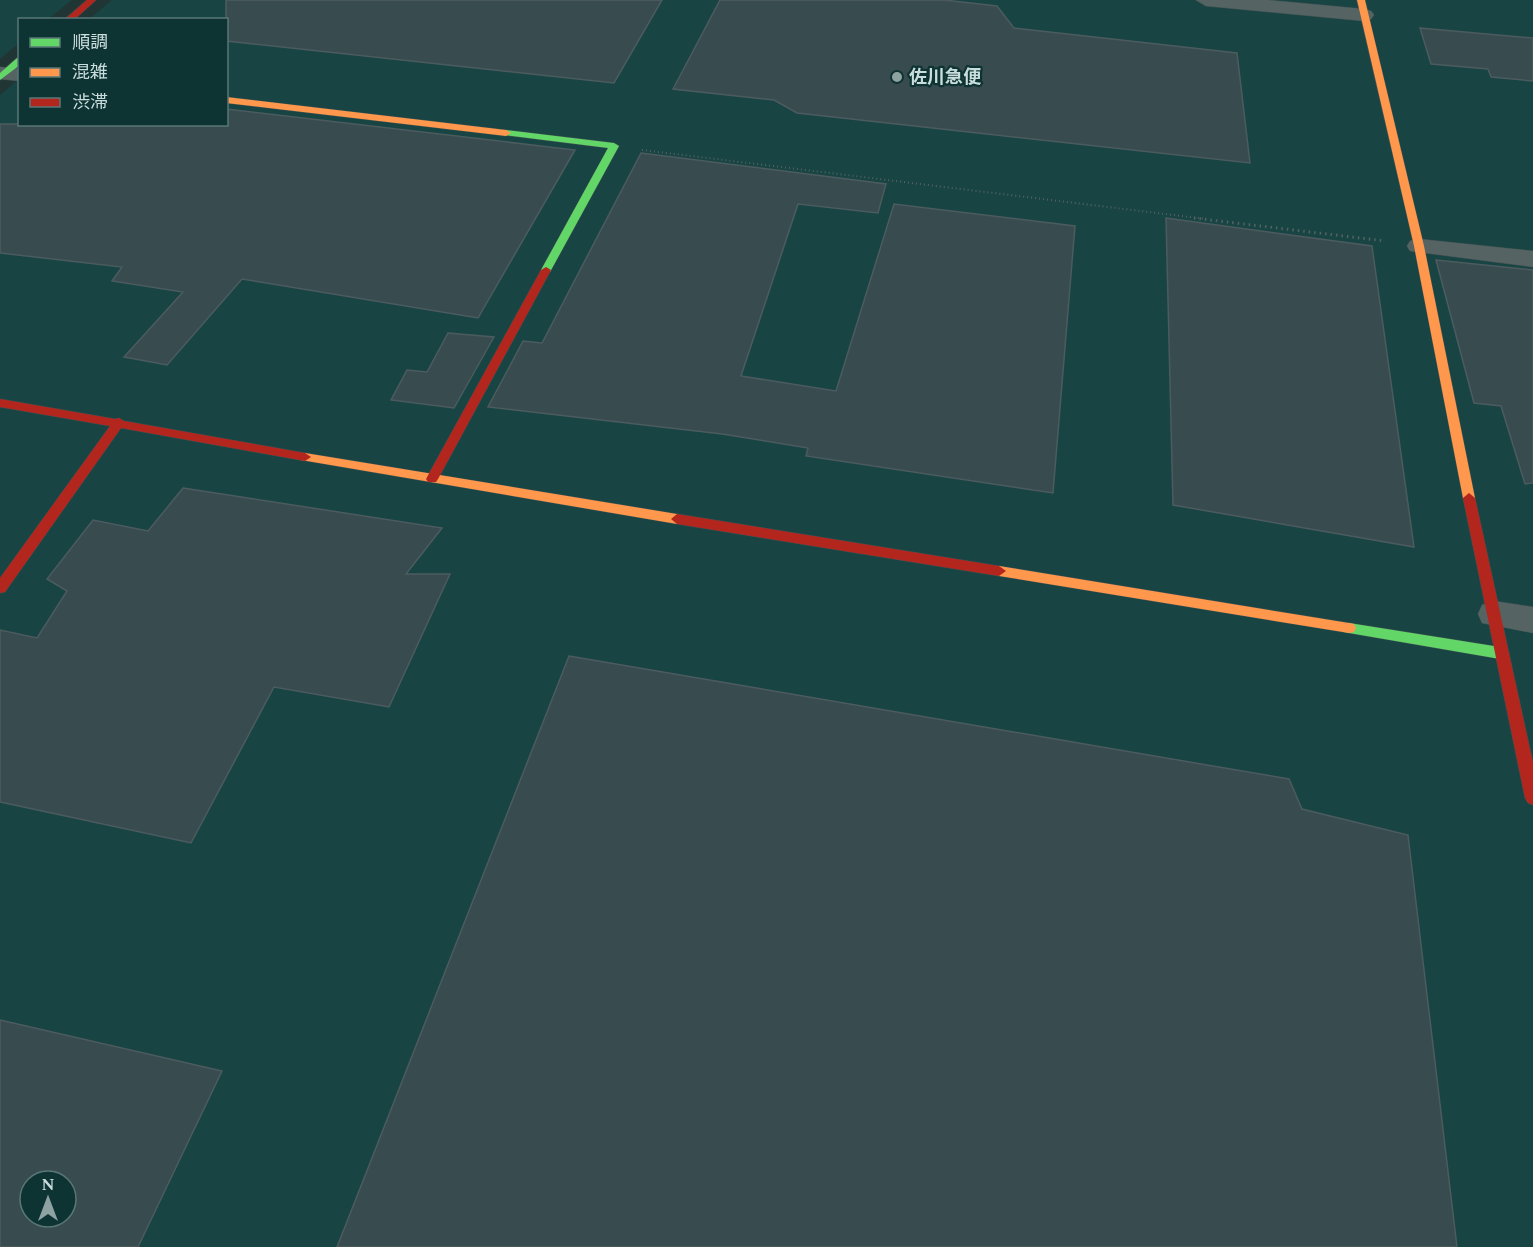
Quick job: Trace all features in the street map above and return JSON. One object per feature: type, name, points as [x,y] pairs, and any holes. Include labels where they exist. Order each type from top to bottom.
[{"type":"street","points":[[70,18],[92,0]]},
{"type":"street","points":[[1206,0],[1362,8],[1419,246],[1500,653],[1533,798]]},
{"type":"street","points":[[228,100],[614,146],[432,479]]},
{"type":"street","points":[[1419,246],[1533,259]]},
{"type":"street","points":[[0,403],[119,422],[432,479],[1500,653]]},
{"type":"street","points":[[0,588],[119,422]]},
{"type":"street","points":[[1494,614],[1533,620]]},
{"type":"path","points":[[614,146],[1419,246]]},
{"type":"shaded area","points":[[0,0],[72,0],[49,18],[18,18],[18,44],[0,59]]},
{"type":"shaded area","points":[[112,0],[1533,0],[1533,1247],[0,1247],[0,95],[18,80],[18,126],[228,126],[228,18],[90,18]]},
{"type":"building","points":[[226,0],[662,0],[614,83],[228,41],[228,18],[226,18]]},
{"type":"building","name":"佐川急便","points":[[720,0],[944,0],[997,6],[1014,28],[1237,53],[1250,163],[797,113],[774,100],[673,89]]},
{"type":"building","points":[[1420,28],[1533,38],[1533,81],[1491,77],[1488,69],[1431,64]]},
{"type":"building","points":[[228,109],[575,150],[478,318],[242,279],[167,365],[124,357],[183,292],[112,281],[122,267],[0,253],[0,124],[18,124],[18,126],[228,126]]},
{"type":"building","points":[[641,153],[886,184],[878,213],[798,204],[741,376],[836,391],[894,204],[1075,226],[1053,493],[806,456],[808,448],[722,434],[488,407],[523,341],[542,343]]},
{"type":"building","points":[[1166,218],[1372,246],[1414,547],[1173,505]]},
{"type":"building","points":[[1436,260],[1533,270],[1533,483],[1525,484],[1501,406],[1474,403]]},
{"type":"building","points":[[448,333],[494,337],[454,408],[391,400],[407,370],[427,372]]},
{"type":"building","points":[[183,488],[442,528],[406,574],[450,574],[389,707],[274,687],[191,843],[0,802],[0,630],[37,638],[67,591],[47,579],[93,520],[148,531]]},
{"type":"building","points":[[569,656],[1289,779],[1302,809],[1408,835],[1457,1247],[337,1247]]},
{"type":"building","points":[[0,1020],[222,1071],[138,1247],[0,1247]]},
{"type":"traffic: fast","points":[[0,77],[18,62]]},
{"type":"traffic: fast","points":[[506,133],[614,146],[546,270]]},
{"type":"traffic: fast","points":[[1349,628],[1500,653]]},
{"type":"traffic: slow","points":[[1361,0],[1419,246],[1469,498]]},
{"type":"traffic: slow","points":[[228,100],[506,133]]},
{"type":"traffic: slow","points":[[305,457],[677,519]]},
{"type":"traffic: slow","points":[[999,571],[1349,628]]},
{"type":"traffic: jam","points":[[70,18],[92,0]]},
{"type":"traffic: jam","points":[[432,479],[546,270]]},
{"type":"traffic: jam","points":[[0,403],[305,457]]},
{"type":"traffic: jam","points":[[0,588],[119,422]]},
{"type":"traffic: jam","points":[[1469,498],[1533,798]]},
{"type":"traffic: jam","points":[[677,519],[999,571]]},
{"type":"place","name":"佐川急便","points":[[897,77]]}]
